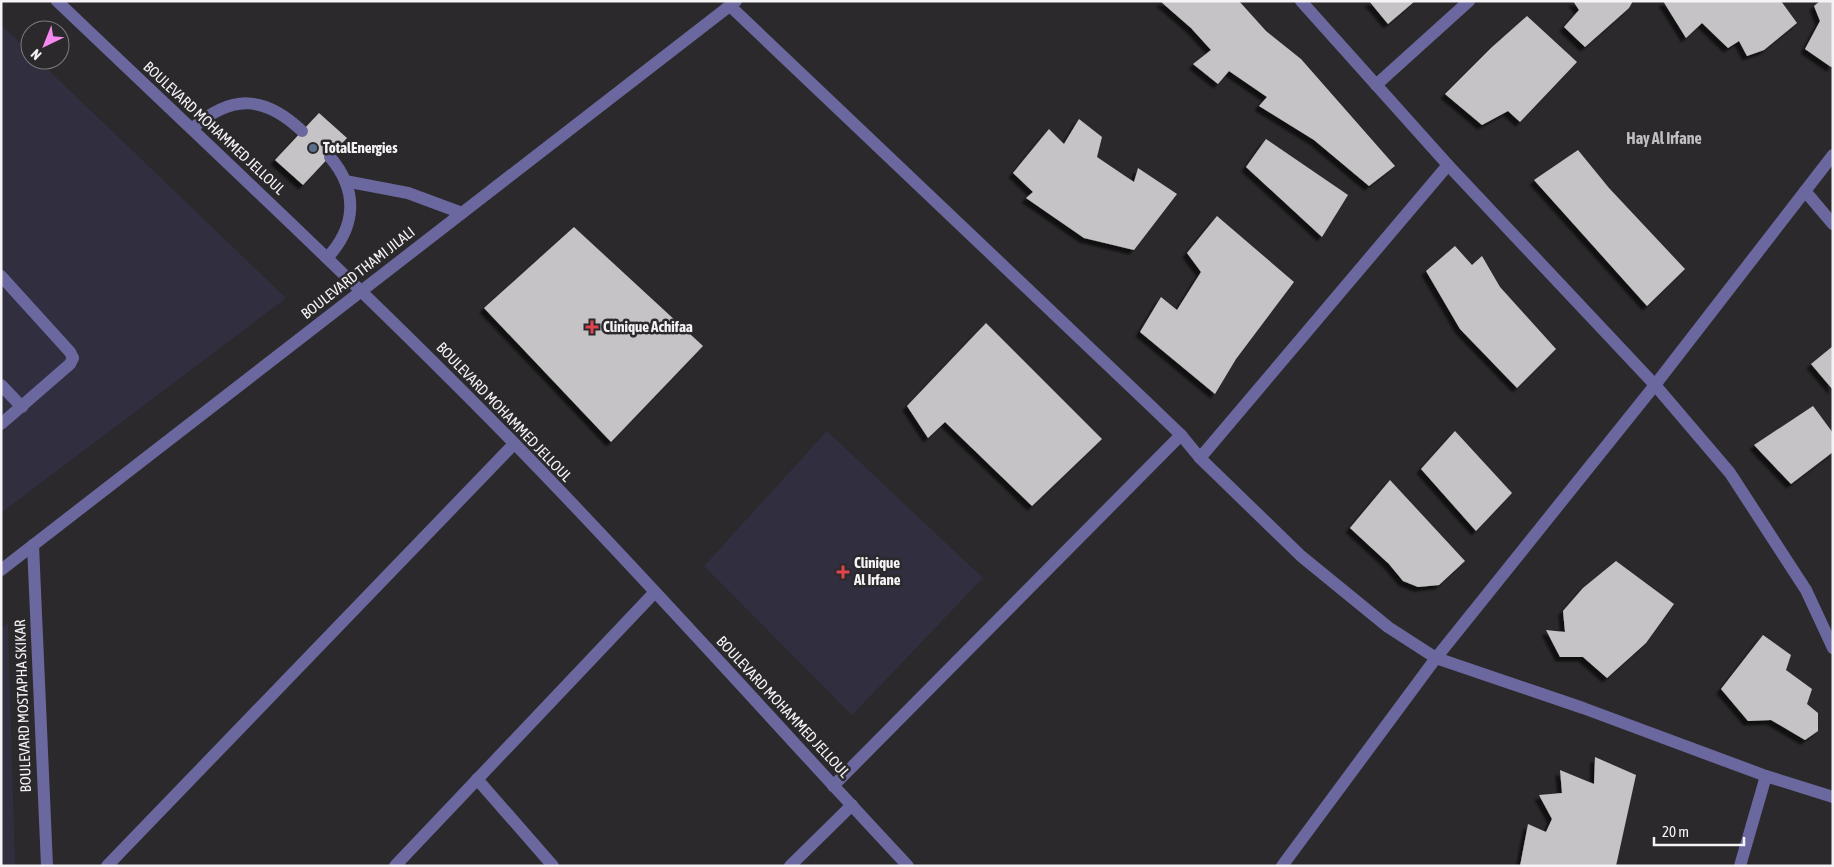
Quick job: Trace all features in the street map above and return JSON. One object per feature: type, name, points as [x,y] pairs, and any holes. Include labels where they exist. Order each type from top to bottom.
[{"type":"street","name":"BOULEVARD MOHAMMED JELLOUL","points":[[57,1],[362,290],[514,444],[655,592],[908,866]]},
{"type":"street","points":[[1300,1],[1448,165],[1655,386],[1730,473],[1806,590],[1833,648]]},
{"type":"street","points":[[1376,85],[1469,1]]},
{"type":"street","points":[[733,4],[1181,435],[1200,458],[1301,556],[1388,627],[1436,658],[1584,708],[1766,776],[1833,797]]},
{"type":"street","name":"BOULEVARD THAMI JILALI","points":[[1,570],[733,4]]},
{"type":"street","points":[[192,129],[204,118],[220,108],[238,104],[256,104],[274,109],[290,119],[302,131]]},
{"type":"street","points":[[1282,866],[1436,658],[1655,386],[1833,155]]},
{"type":"street","points":[[327,258],[337,248],[344,236],[351,208],[345,181],[339,168],[330,157]]},
{"type":"street","points":[[1200,458],[1448,165]]},
{"type":"street","points":[[345,181],[408,193],[462,213]]},
{"type":"street","points":[[1805,191],[1833,224]]},
{"type":"street","points":[[1,276],[70,352],[73,358],[70,364],[1,424]]},
{"type":"street","points":[[1,385],[22,407]]},
{"type":"street","points":[[833,786],[1181,435]]},
{"type":"street","points":[[107,866],[514,444]]},
{"type":"street","name":"BOULEVARD MOSTAPHA SKIKAR","points":[[33,545],[46,866]]},
{"type":"street","points":[[395,866],[655,592]]},
{"type":"street","points":[[1740,866],[1766,776]]},
{"type":"street","points":[[478,779],[554,866]]},
{"type":"street","points":[[790,866],[852,806]]},
{"type":"shaded area","points":[[1,25],[20,43],[20,70],[48,70],[286,298],[1,513]]},
{"type":"shaded area","name":"Clinique Al Irfane","points":[[827,431],[983,578],[852,715],[704,566]]},
{"type":"shaded area","points":[[8,623],[15,866],[1,866],[1,629]]},
{"type":"building","points":[[1160,1],[1239,1],[1266,31],[1301,59],[1395,166],[1369,186],[1314,140],[1259,106],[1267,97],[1229,71],[1218,84],[1193,64],[1211,50],[1191,28]]},
{"type":"building","points":[[1369,1],[1415,1],[1388,24]]},
{"type":"building","points":[[1573,1],[1633,1],[1629,8],[1585,47],[1564,27],[1579,10]]},
{"type":"building","points":[[1663,1],[1781,1],[1797,23],[1764,50],[1747,56],[1739,41],[1728,48],[1702,23],[1686,38]]},
{"type":"building","points":[[1820,1],[1833,1],[1833,66],[1831,67],[1805,49],[1820,21],[1814,6]]},
{"type":"building","points":[[1527,16],[1577,62],[1520,122],[1508,111],[1482,125],[1445,94],[1491,48]]},
{"type":"building","name":"TotalEnergies","points":[[319,113],[347,138],[303,185],[275,160]]},
{"type":"building","points":[[1079,119],[1102,137],[1097,157],[1134,182],[1138,168],[1177,194],[1134,250],[1084,238],[1026,198],[1033,192],[1013,173],[1049,129],[1064,144]]},
{"type":"building","points":[[1266,139],[1348,195],[1322,237],[1246,167]]},
{"type":"building","points":[[1578,150],[1609,188],[1685,269],[1647,306],[1534,180]]},
{"type":"building","points":[[1217,216],[1294,282],[1236,359],[1215,394],[1140,332],[1161,297],[1177,310],[1201,272],[1187,253]]},
{"type":"building","name":"Clinique Achifaa","points":[[574,227],[703,346],[611,442],[484,308]]},
{"type":"building","points":[[1455,246],[1472,265],[1482,256],[1500,287],[1556,349],[1517,388],[1460,329],[1426,271]]},
{"type":"building","points":[[986,323],[1102,439],[1032,506],[945,422],[928,438],[907,406]]},
{"type":"building","points":[[1833,346],[1833,390],[1811,364]]},
{"type":"building","points":[[1813,406],[1833,433],[1833,452],[1791,484],[1754,445]]},
{"type":"building","points":[[1455,431],[1512,493],[1476,531],[1421,469]]},
{"type":"building","points":[[1390,480],[1465,561],[1439,585],[1418,587],[1403,581],[1389,564],[1350,528]]},
{"type":"building","points":[[1616,561],[1674,604],[1646,643],[1607,678],[1583,657],[1560,657],[1546,630],[1565,632],[1563,611],[1583,588]]},
{"type":"building","points":[[1763,635],[1791,655],[1786,670],[1812,689],[1807,704],[1818,713],[1818,731],[1805,740],[1771,720],[1748,721],[1721,689]]},
{"type":"building","points":[[1595,757],[1636,775],[1616,866],[1520,866],[1528,824],[1546,832],[1552,819],[1539,795],[1562,793],[1560,770],[1594,784]]},
{"type":"place","name":"TotalEnergies","points":[[313,148]]},
{"type":"place","name":"Clinique Achifaa","points":[[592,327]]},
{"type":"place","name":"Clinique Al Irfane","points":[[843,572]]},
{"type":"district","name":"Hay Al Irfane","points":[[1664,138]]}]
